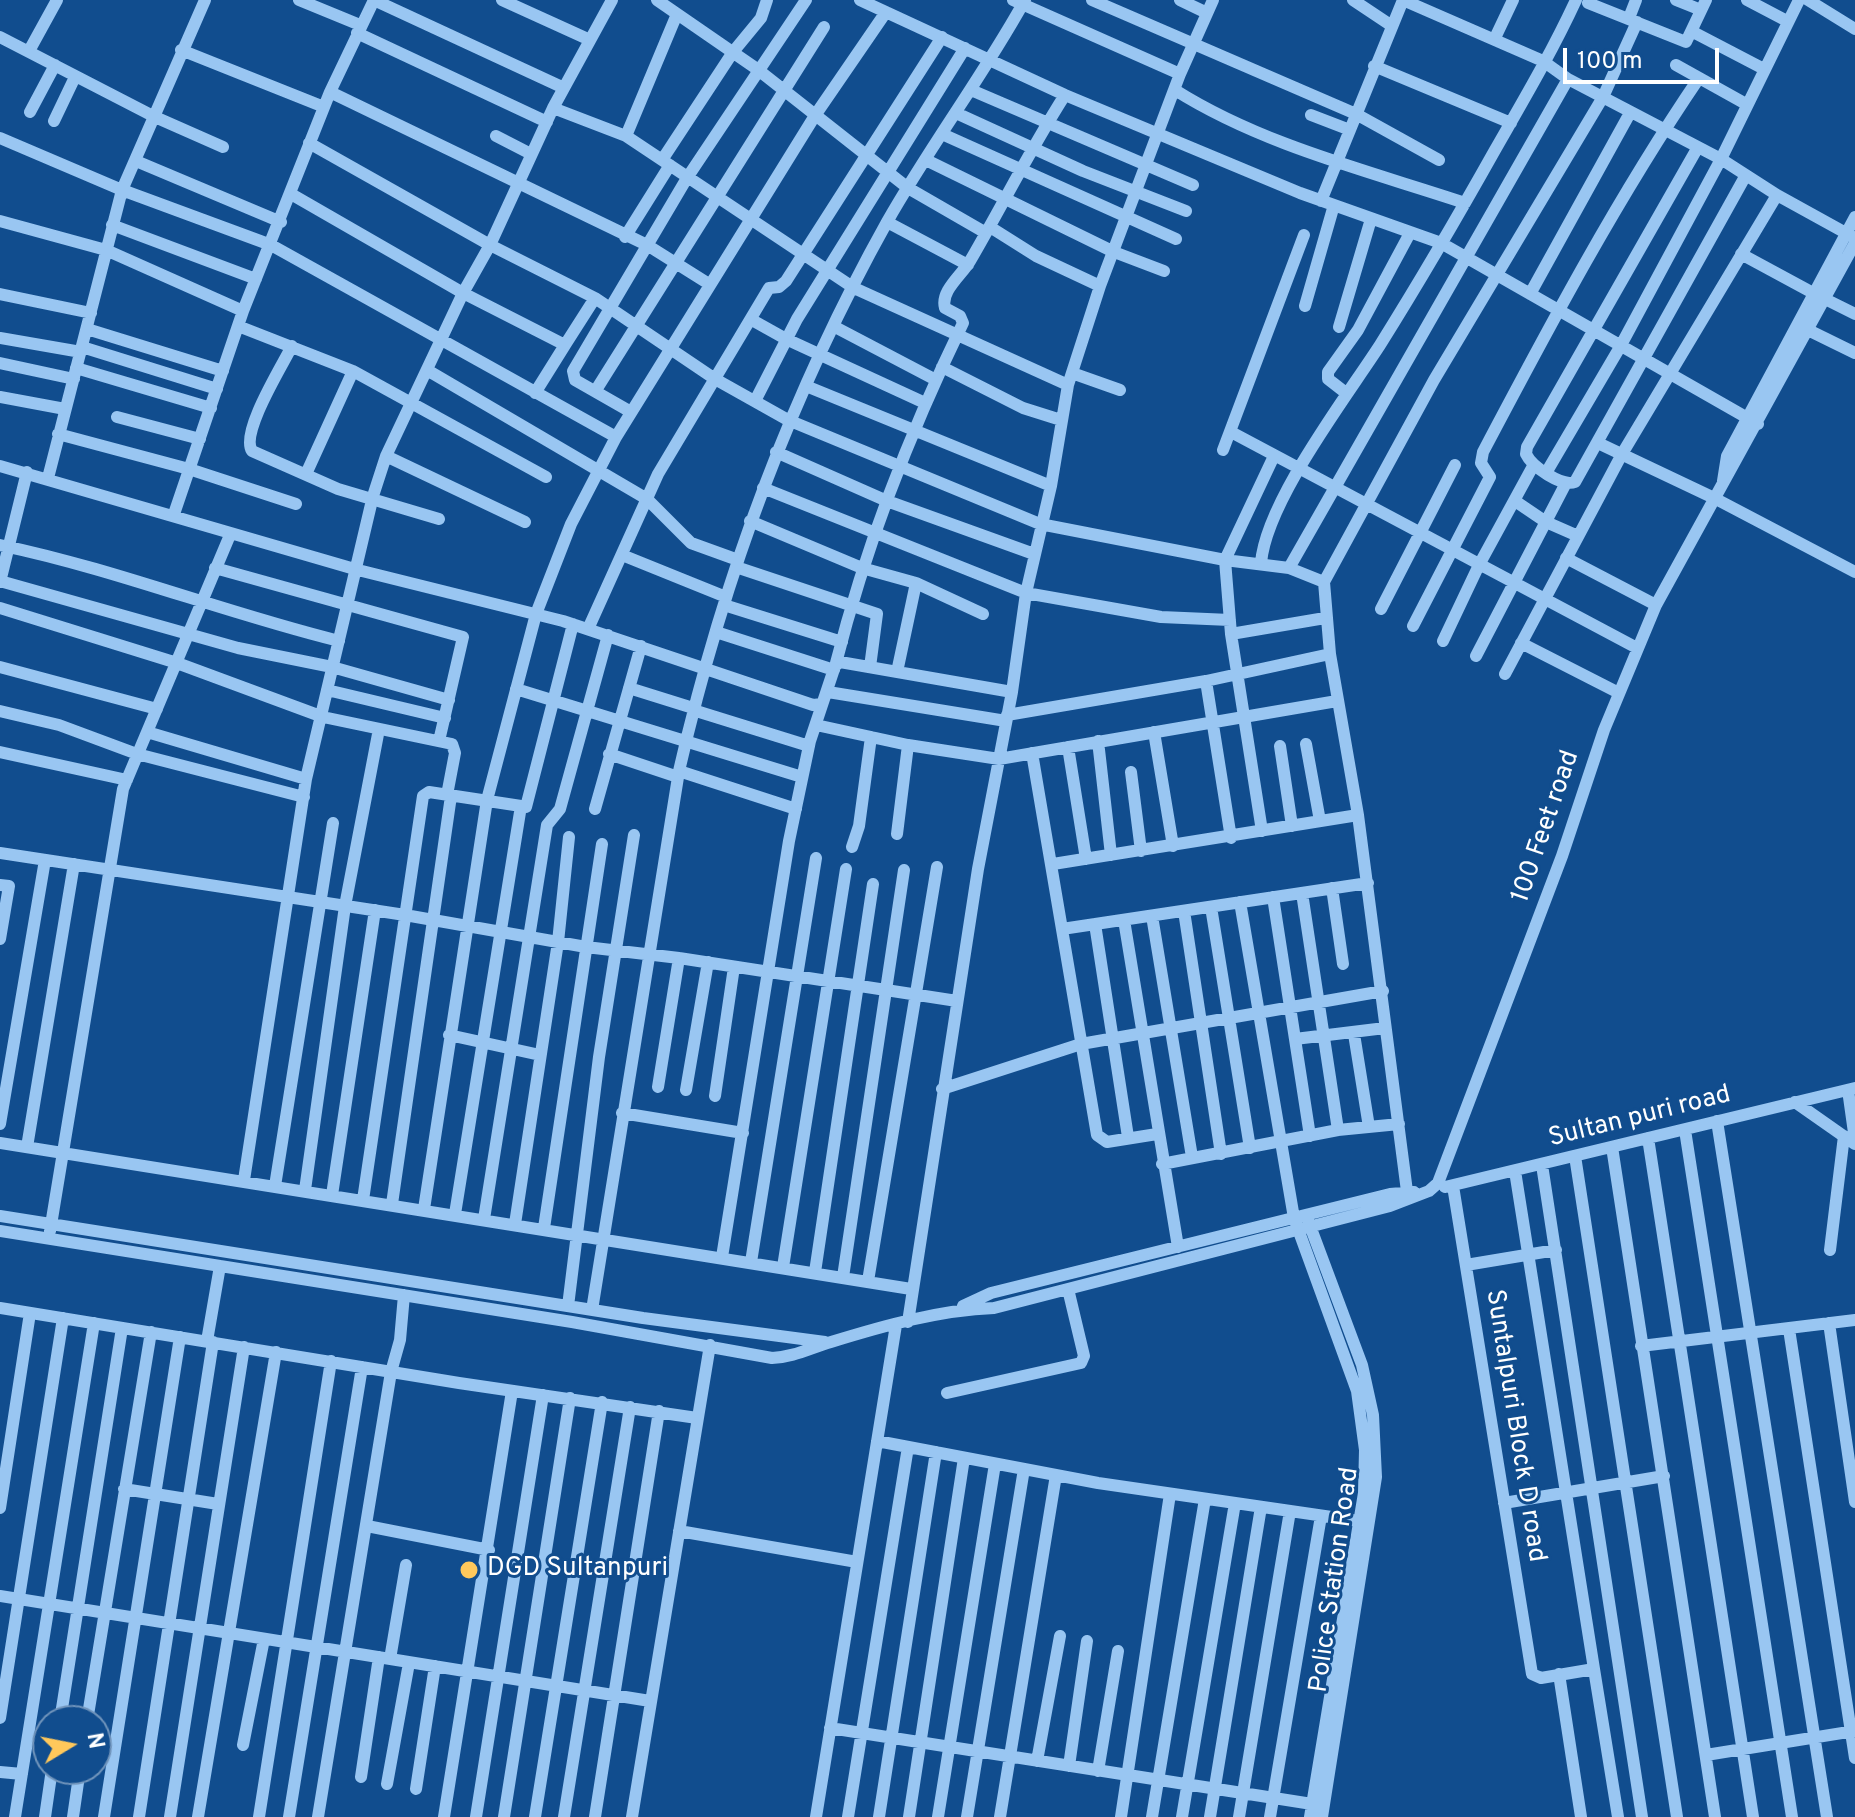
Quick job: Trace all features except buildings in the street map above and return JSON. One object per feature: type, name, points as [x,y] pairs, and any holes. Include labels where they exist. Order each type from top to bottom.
[{"type":"street","points":[[29,51],[57,0]]},
{"type":"street","points":[[48,478],[122,190],[205,0]]},
{"type":"street","points":[[299,0],[547,122]]},
{"type":"street","points":[[174,514],[243,311],[281,222],[330,92],[374,0],[564,88]]},
{"type":"street","points":[[502,0],[590,40]]},
{"type":"street","points":[[244,1180],[306,779],[358,570],[373,496],[386,456],[463,293],[490,245],[553,108],[612,0]]},
{"type":"street","points":[[657,0],[757,69],[908,188],[1100,286]]},
{"type":"street","points":[[625,237],[733,52],[761,18],[767,0]]},
{"type":"street","points":[[631,412],[572,377],[609,307],[687,178],[806,0]]},
{"type":"street","points":[[860,0],[1065,95],[1328,203],[1441,243],[1668,375],[1754,421]]},
{"type":"street","points":[[1092,0],[1356,114],[1439,160]]},
{"type":"street","points":[[1180,0],[1207,13]]},
{"type":"street","points":[[816,1817],[877,1441],[911,1289],[1026,593],[1051,486],[1061,420],[1070,379],[1100,286],[1180,74],[1213,0]]},
{"type":"street","points":[[1353,0],[1392,26]]},
{"type":"street","points":[[1305,306],[1337,160],[1403,0],[1546,63],[1568,79],[1721,159],[1852,238]]},
{"type":"street","points":[[1495,38],[1513,0]]},
{"type":"street","points":[[1408,1196],[1368,883],[1325,618],[1324,582],[1364,504],[1603,97],[1633,20],[1636,0]]},
{"type":"street","points":[[1261,563],[1270,525],[1300,471],[1441,243],[1584,1],[1686,42],[1703,5],[1676,0]]},
{"type":"street","points":[[1747,0],[1787,21]]},
{"type":"street","points":[[1546,473],[1620,347],[1721,159],[1799,0]]},
{"type":"street","points":[[1808,0],[1855,29]]},
{"type":"street","points":[[592,1310],[647,956],[685,744],[750,521],[788,420],[887,222],[990,60],[1020,2],[1180,74]]},
{"type":"street","points":[[424,1209],[487,800],[536,614],[571,524],[616,437],[816,114],[886,12]]},
{"type":"street","points":[[626,136],[677,14]]},
{"type":"street","points":[[596,390],[634,324],[824,27]]},
{"type":"street","points":[[1693,32],[1764,69]]},
{"type":"street","points":[[0,37],[155,117],[223,147]]},
{"type":"street","points":[[588,629],[647,499],[769,288],[783,285],[942,37]]},
{"type":"street","points":[[755,401],[786,339],[965,48]]},
{"type":"street","points":[[181,50],[324,107]]},
{"type":"street","points":[[30,112],[55,65]]},
{"type":"street","points":[[1676,65],[1746,104]]},
{"type":"street","points":[[1374,66],[1511,123]]},
{"type":"street","points":[[54,121],[75,77]]},
{"type":"street","points":[[1413,626],[1490,477],[1481,463],[1483,452],[1557,310],[1664,129],[1699,78]]},
{"type":"street","points":[[1289,568],[1568,79]]},
{"type":"street","points":[[971,90],[1193,185]]},
{"type":"street","points":[[1175,90],[1223,116],[1337,160],[1465,203]]},
{"type":"street","points":[[330,92],[647,245],[709,284]]},
{"type":"street","points":[[722,1257],[809,746],[862,568],[912,430],[962,318],[945,308],[943,303],[1007,201],[1065,95]]},
{"type":"street","points":[[553,108],[626,136],[854,288],[956,336],[1070,379],[1120,390]]},
{"type":"street","points":[[956,113],[1136,193],[1186,211]]},
{"type":"street","points":[[1530,294],[1630,113]]},
{"type":"street","points":[[1311,115],[1350,130]]},
{"type":"street","points":[[942,134],[1176,239]]},
{"type":"street","points":[[496,136],[531,154]]},
{"type":"street","points":[[0,138],[122,190],[271,245],[616,437]]},
{"type":"street","points":[[309,143],[490,245],[595,298],[715,379],[788,420],[1040,524],[1225,560],[1289,568],[1324,582]]},
{"type":"street","points":[[1698,147],[1527,447],[1526,454],[1533,466],[1566,483],[1575,482],[1746,175]]},
{"type":"street","points":[[926,160],[1114,252],[1164,271]]},
{"type":"street","points":[[136,161],[281,222]]},
{"type":"street","points":[[291,194],[463,293],[565,345]]},
{"type":"street","points":[[1505,674],[1622,454],[1777,195]]},
{"type":"street","name":"100 Feet road","points":[[1820,296],[1842,268],[1855,217]]},
{"type":"street","points":[[1339,327],[1371,219]]},
{"type":"street","points":[[0,221],[106,250],[243,311]]},
{"type":"street","points":[[887,222],[968,265]]},
{"type":"street","points":[[112,225],[256,279]]},
{"type":"street","points":[[1346,393],[1328,379],[1328,372],[1358,330],[1410,233]]},
{"type":"street","points":[[1223,450],[1304,235]]},
{"type":"street","name":"100 Feet road","points":[[1432,1190],[1562,856],[1637,648],[1656,605],[1852,238]]},
{"type":"street","points":[[1741,254],[1855,314]]},
{"type":"street","points":[[1842,268],[1855,274]]},
{"type":"street","points":[[0,294],[91,313]]},
{"type":"street","points":[[535,393],[595,298]]},
{"type":"street","points":[[752,320],[821,356],[925,403]]},
{"type":"street","points":[[238,326],[353,371],[546,477]]},
{"type":"street","points":[[835,327],[936,380]]},
{"type":"street","points":[[1804,328],[1855,353]]},
{"type":"street","points":[[87,329],[223,371]]},
{"type":"street","points":[[1358,330],[1379,345]]},
{"type":"street","points":[[0,338],[82,349],[217,389]]},
{"type":"street","points":[[292,346],[253,424],[248,445],[252,451],[338,489],[373,496],[439,519]]},
{"type":"street","points":[[0,363],[75,373],[211,408]]},
{"type":"street","points":[[942,367],[1023,408],[1061,420]]},
{"type":"street","points":[[427,370],[647,499],[663,512],[681,536],[737,563],[877,614],[870,667]]},
{"type":"street","points":[[306,474],[353,371]]},
{"type":"street","points":[[806,386],[1051,486]]},
{"type":"street","points":[[0,397],[65,409]]},
{"type":"street","points":[[117,417],[200,439]]},
{"type":"street","points":[[1231,432],[1637,648]]},
{"type":"street","points":[[58,434],[189,469],[296,504]]},
{"type":"street","points":[[1598,443],[1714,498],[1855,572]]},
{"type":"street","points":[[776,452],[887,501],[1034,554]]},
{"type":"street","points":[[386,456],[525,522]]},
{"type":"street","points":[[1262,831],[1247,718],[1231,634],[1225,560],[1274,456]]},
{"type":"street","points":[[1381,609],[1455,465]]},
{"type":"street","points":[[0,466],[174,514],[230,535],[573,624],[813,705],[825,698],[1007,718],[1330,654]]},
{"type":"street","points":[[1443,641],[1479,565],[1533,466]]},
{"type":"street","points":[[27,472],[4,546],[0,579],[188,634],[332,667],[449,700]]},
{"type":"street","points":[[1476,656],[1566,483]]},
{"type":"street","points":[[763,488],[1026,593],[1161,617],[1230,620]]},
{"type":"street","points":[[1515,501],[1546,522],[1578,536]]},
{"type":"street","points":[[750,521],[862,568],[916,583],[983,614]]},
{"type":"street","points":[[48,1239],[127,780],[230,535]]},
{"type":"street","points":[[4,546],[201,600],[260,622],[339,641]]},
{"type":"street","points":[[622,555],[725,601],[842,642]]},
{"type":"street","points":[[1566,558],[1656,605]]},
{"type":"street","points":[[215,568],[463,637],[439,741]]},
{"type":"street","points":[[897,672],[916,583]]},
{"type":"street","points":[[0,608],[177,663],[323,717],[439,741],[456,748],[392,1204]]},
{"type":"street","points":[[1231,634],[1325,618]]},
{"type":"street","points":[[455,1214],[524,806],[573,624]]},
{"type":"street","points":[[716,632],[835,667],[870,667],[1012,692]]},
{"type":"street","points":[[484,1219],[550,817],[560,809],[608,635]]},
{"type":"street","points":[[1521,643],[1619,693]]},
{"type":"street","points":[[595,809],[641,646]]},
{"type":"street","points":[[0,667],[157,709]]},
{"type":"street","points":[[1206,681],[1231,838]]},
{"type":"street","points":[[629,688],[809,746]]},
{"type":"street","points":[[516,689],[685,744],[802,777]]},
{"type":"street","points":[[327,690],[445,718]]},
{"type":"street","points":[[816,725],[908,745],[999,759],[1337,701]]},
{"type":"street","points":[[0,711],[59,725],[137,754],[304,797]]},
{"type":"street","points":[[305,1190],[345,906],[379,729]]},
{"type":"street","points":[[147,732],[306,779]]},
{"type":"street","points":[[1154,732],[1173,846]]},
{"type":"street","points":[[852,847],[859,826],[871,737]]},
{"type":"street","points":[[1098,741],[1111,855]]},
{"type":"street","points":[[1306,744],[1320,821]]},
{"type":"street","points":[[897,834],[908,745]]},
{"type":"street","points":[[1280,746],[1292,826]]},
{"type":"street","points":[[1068,747],[1086,859]]},
{"type":"street","points":[[0,752],[127,780]]},
{"type":"street","points":[[1032,753],[1097,1135],[1107,1142],[1157,1134]]},
{"type":"street","points":[[609,754],[796,809]]},
{"type":"street","points":[[1131,772],[1141,851]]},
{"type":"street","points":[[363,1200],[423,796],[429,792],[524,806],[550,817]]},
{"type":"street","points":[[1053,864],[1231,838],[1358,815]]},
{"type":"street","points":[[275,1186],[333,823]]},
{"type":"street","points":[[568,1306],[575,1233],[634,835]]},
{"type":"street","points":[[515,1224],[558,942],[569,837]]},
{"type":"street","points":[[544,1228],[602,844]]},
{"type":"street","points":[[1,858],[74,864],[375,910],[618,952],[708,962],[957,1001]]},
{"type":"street","points":[[751,1262],[816,858]]},
{"type":"street","points":[[0,1124],[45,860]]},
{"type":"street","points":[[27,1147],[74,864]]},
{"type":"street","points":[[868,1281],[937,867]]},
{"type":"street","points":[[783,1267],[846,869]]},
{"type":"street","points":[[843,1277],[904,870]]},
{"type":"street","points":[[1062,929],[1368,883]]},
{"type":"street","points":[[815,1272],[873,884]]},
{"type":"street","points":[[0,885],[9,886],[0,939]]},
{"type":"street","points":[[1332,888],[1343,964]]},
{"type":"street","points":[[1302,893],[1338,1130]]},
{"type":"street","points":[[1273,897],[1310,1136]]},
{"type":"street","points":[[1240,902],[1280,1141],[1302,1222]]},
{"type":"street","points":[[1211,907],[1250,1148]]},
{"type":"street","points":[[332,1195],[375,910]]},
{"type":"street","points":[[1184,911],[1221,1154]]},
{"type":"street","points":[[1152,916],[1192,1157]]},
{"type":"street","points":[[1124,920],[1178,1247]]},
{"type":"street","points":[[1095,924],[1128,1137]]},
{"type":"street","points":[[658,1087],[679,958]]},
{"type":"street","points":[[686,1090],[708,962]]},
{"type":"street","points":[[715,1096],[734,967]]},
{"type":"street","points":[[942,1089],[1081,1044],[1383,991]]},
{"type":"street","points":[[1295,1039],[1385,1028]]},
{"type":"street","points":[[1354,1034],[1369,1127]]},
{"type":"street","points":[[449,1035],[540,1055]]},
{"type":"street","points":[[1830,1250],[1851,1140],[1852,1089]]},
{"type":"street","name":"Sultan puri road","points":[[1302,1222],[1852,1089]]},
{"type":"street","points":[[1795,1102],[1851,1140]]},
{"type":"street","points":[[622,1113],[743,1133]]},
{"type":"street","points":[[1717,1121],[1827,1817]]},
{"type":"street","points":[[1162,1164],[1338,1130],[1399,1124]]},
{"type":"street","points":[[1685,1130],[1792,1817]]},
{"type":"street","points":[[1648,1138],[1753,1817]]},
{"type":"street","points":[[0,1143],[911,1289]]},
{"type":"street","points":[[1612,1147],[1715,1817]]},
{"type":"street","points":[[1575,1156],[1677,1817]]},
{"type":"street","points":[[1542,1165],[1642,1817]]},
{"type":"street","points":[[1515,1171],[1618,1817]]},
{"type":"street","name":"Suntalpuri Block D road","points":[[1453,1186],[1532,1674],[1541,1678],[1559,1674]]},
{"type":"street","points":[[0,1216],[592,1310],[785,1339],[828,1342]]},
{"type":"street","points":[[957,1310],[991,1293],[1178,1247],[1302,1222]]},
{"type":"street","points":[[0,1231],[710,1345],[772,1358],[799,1355],[828,1342],[957,1310],[994,1308],[1302,1222]]},
{"type":"street","name":"Police Station Road","points":[[1302,1222],[1357,1391],[1365,1450],[1359,1521],[1311,1811]]},
{"type":"street","name":"Police Station Road","points":[[1302,1222],[1362,1365],[1373,1415],[1376,1477],[1322,1817]]},
{"type":"street","points":[[1466,1265],[1556,1250]]},
{"type":"street","points":[[139,1817],[220,1266]]},
{"type":"street","points":[[947,1393],[1081,1363],[1084,1356],[1068,1289]]},
{"type":"street","points":[[318,1817],[391,1372],[400,1340],[404,1295]]},
{"type":"street","points":[[0,1308],[697,1418]]},
{"type":"street","points":[[0,1508],[30,1313]]},
{"type":"street","points":[[0,1718],[63,1318]]},
{"type":"street","points":[[1641,1346],[1855,1320]]},
{"type":"street","points":[[15,1817],[94,1323]]},
{"type":"street","points":[[1829,1323],[1855,1502]]},
{"type":"street","points":[[62,1705],[122,1328]]},
{"type":"street","points":[[1789,1329],[1855,1758]]},
{"type":"street","points":[[89,1705],[151,1332]]},
{"type":"street","points":[[104,1817],[180,1337]]},
{"type":"street","points":[[632,1817],[710,1345]]},
{"type":"street","points":[[170,1817],[244,1347]]},
{"type":"street","points":[[198,1817],[276,1352]]},
{"type":"street","points":[[259,1817],[331,1361]]},
{"type":"street","points":[[289,1817],[362,1367]]},
{"type":"street","points":[[444,1817],[512,1391]]},
{"type":"street","points":[[476,1817],[543,1395]]},
{"type":"street","points":[[504,1817],[570,1398]]},
{"type":"street","points":[[535,1817],[602,1402]]},
{"type":"street","points":[[564,1817],[630,1407]]},
{"type":"street","points":[[595,1817],[659,1411]]},
{"type":"street","points":[[877,1441],[1170,1494],[1359,1521]]},
{"type":"street","points":[[848,1817],[908,1447]]},
{"type":"street","points":[[879,1817],[936,1452]]},
{"type":"street","points":[[909,1817],[964,1458]]},
{"type":"street","points":[[938,1817],[995,1464]]},
{"type":"street","points":[[967,1817],[1024,1469]]},
{"type":"street","points":[[1000,1817],[1056,1475]]},
{"type":"street","points":[[1504,1503],[1664,1476]]},
{"type":"street","points":[[124,1489],[218,1504]]},
{"type":"street","points":[[1121,1817],[1170,1494]]},
{"type":"street","points":[[1152,1817],[1205,1499]]},
{"type":"street","points":[[1182,1817],[1235,1503]]},
{"type":"street","points":[[1210,1817],[1261,1507]]},
{"type":"street","points":[[1239,1817],[1290,1511]]},
{"type":"street","points":[[1270,1817],[1321,1516]]},
{"type":"street","points":[[367,1526],[489,1550]]},
{"type":"street","points":[[679,1531],[857,1562]]},
{"type":"street","points":[[361,1777],[406,1565]]},
{"type":"street","points":[[0,1596],[650,1701]]},
{"type":"street","points":[[1037,1761],[1060,1636]]},
{"type":"street","points":[[243,1745],[264,1639]]},
{"type":"street","points":[[1069,1766],[1087,1641]]},
{"type":"street","points":[[1098,1771],[1118,1651]]},
{"type":"street","points":[[387,1784],[409,1663]]},
{"type":"street","points":[[416,1789],[435,1666]]},
{"type":"street","points":[[1581,1817],[1559,1674],[1594,1669]]},
{"type":"street","points":[[830,1728],[1273,1798],[1311,1811]]},
{"type":"street","points":[[1706,1755],[1853,1731]]},
{"type":"street","points":[[0,1772],[22,1774]]},
{"type":"street","points":[[45,1817],[50,1785]]},
{"type":"street","points":[[73,1817],[78,1785]]},
{"type":"place","name":"DGD Sultanpuri","points":[[469,1570]]}]
